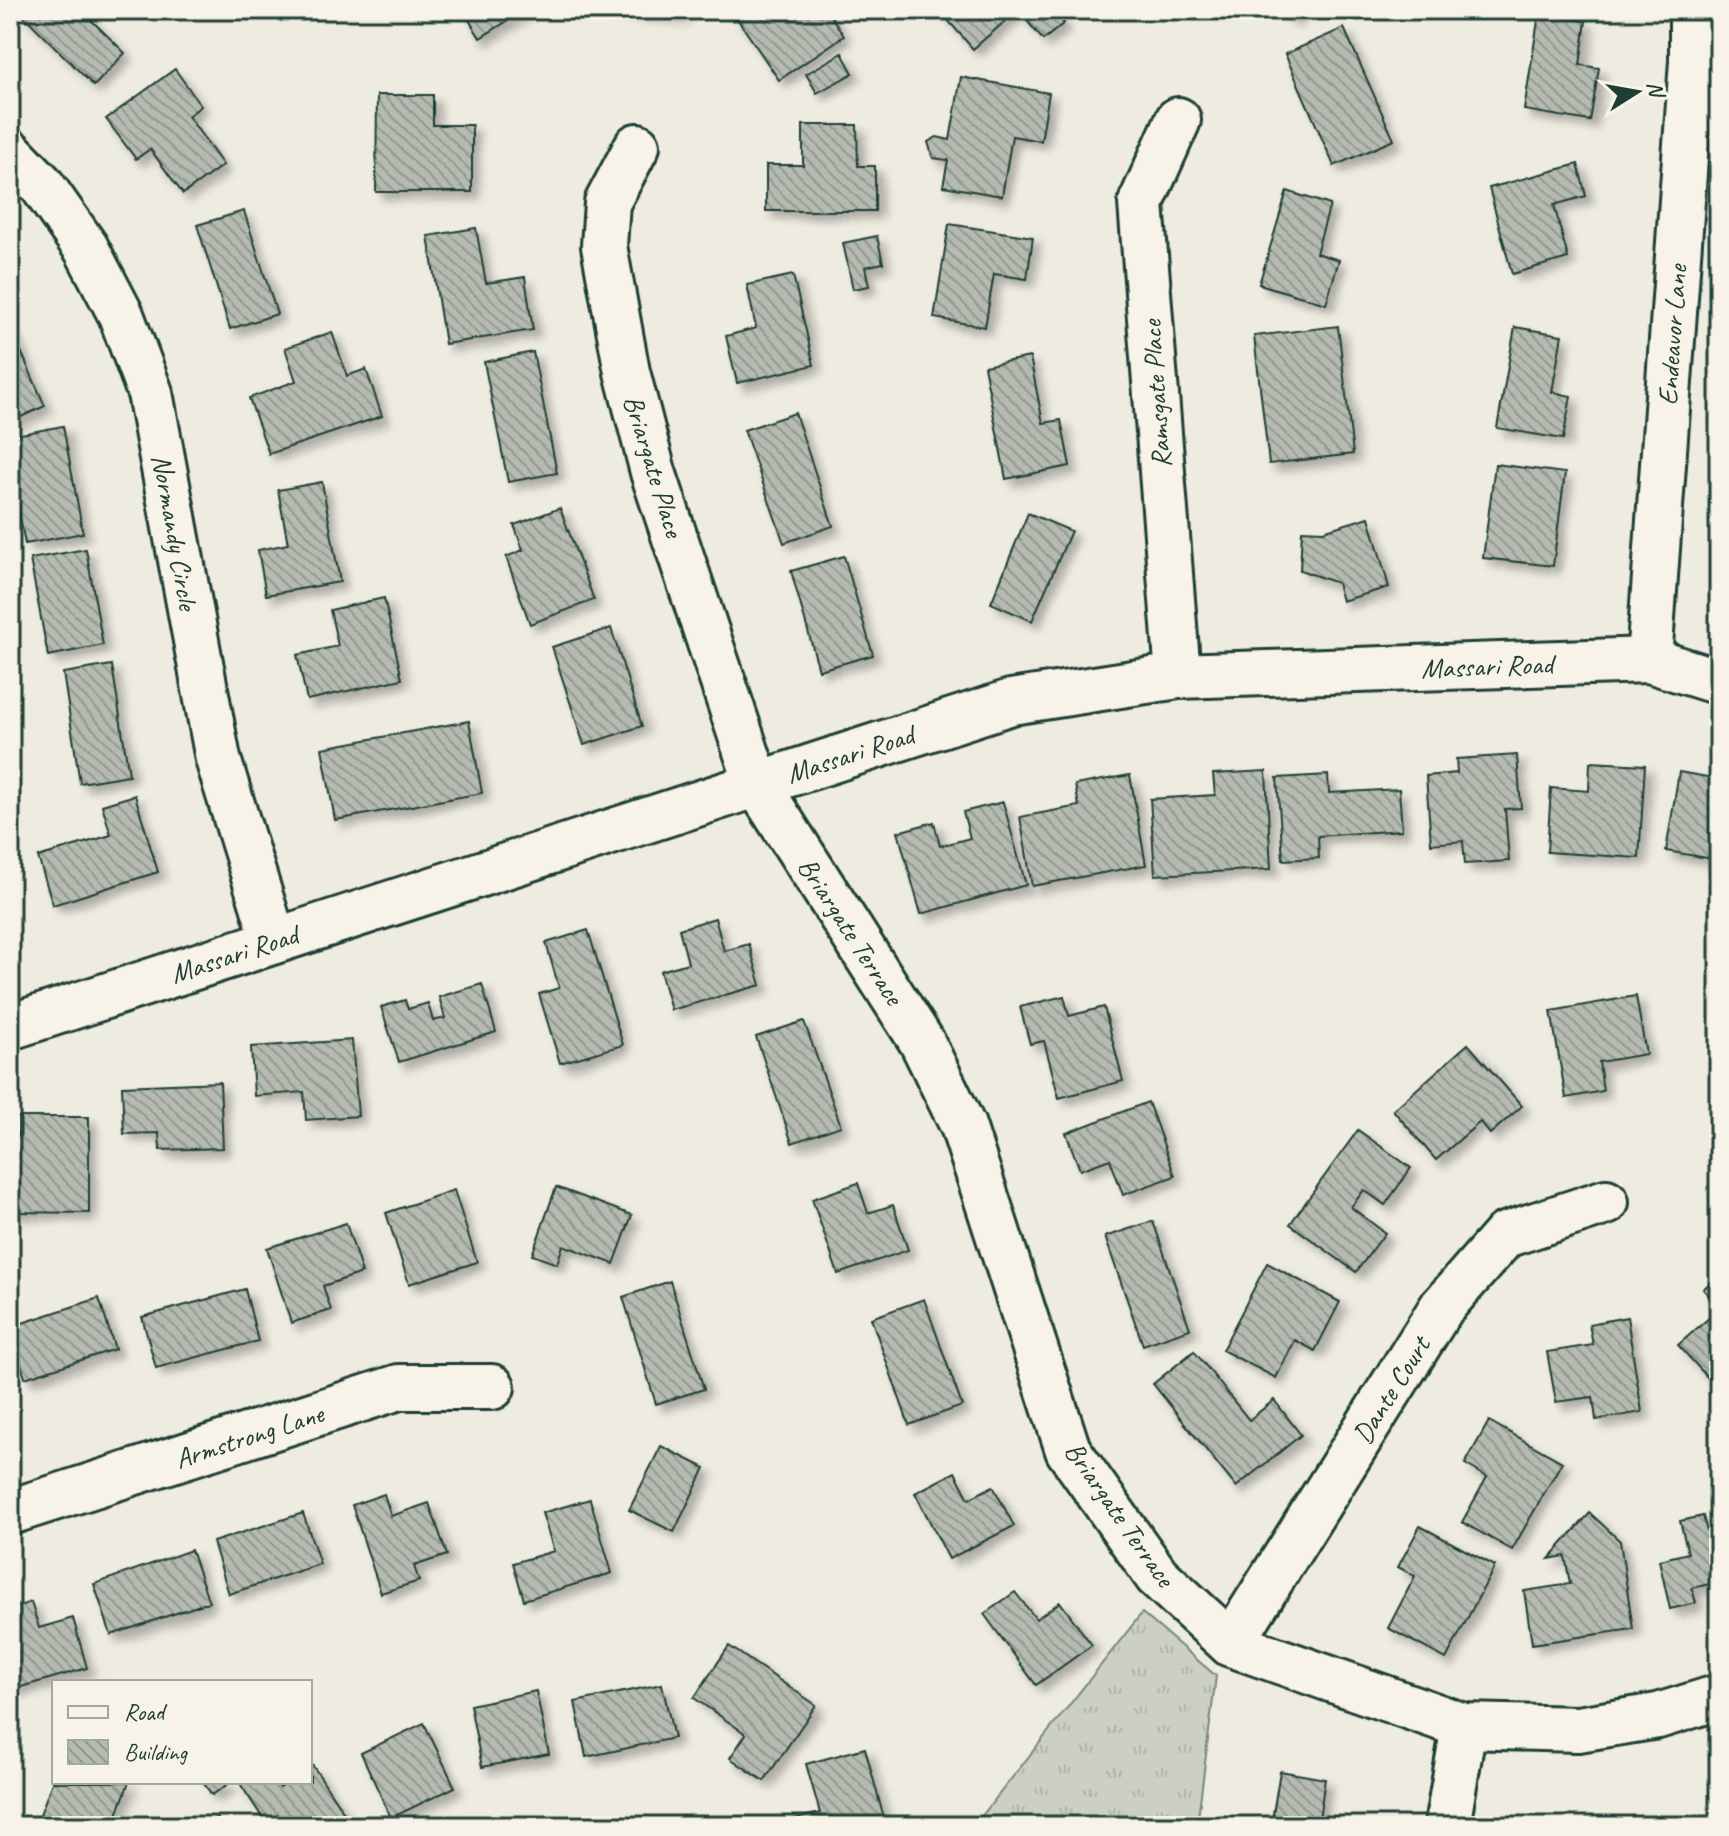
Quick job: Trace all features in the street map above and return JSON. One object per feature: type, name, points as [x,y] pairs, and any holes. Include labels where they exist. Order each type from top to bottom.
[{"type":"street","name":"Endeavor Lane","points":[[1649,660],[1706,61],[1692,10]]},
{"type":"street","name":"Ramsgate Place","points":[[1178,120],[1141,203],[1178,676]]},
{"type":"street","name":"Briargate Place","points":[[637,146],[607,203],[604,246],[627,372],[653,472],[757,784]]},
{"type":"street","name":"Normandy Circle","points":[[10,152],[41,184],[86,248],[121,315],[150,393],[218,759],[274,941]]},
{"type":"street","name":"Massari Road","points":[[10,1027],[1011,702],[1178,676],[1649,660],[1719,682]]},
{"type":"street","name":"Briargate Terrace","points":[[757,784],[922,1042],[963,1126],[1068,1450],[1157,1576],[1231,1644],[1464,1726],[1578,1729],[1658,1716],[1719,1697]]},
{"type":"street","name":"Dante Court","points":[[1231,1644],[1442,1307],[1505,1235],[1606,1202]]},
{"type":"street","name":"Armstrong Lane","points":[[10,1512],[399,1387],[492,1387]]},
{"type":"street","points":[[1447,1826],[1464,1726]]},
{"type":"green space","points":[[1142,1613],[1216,1676],[1197,1826],[974,1826]]},
{"type":"building","points":[[18,10],[81,10],[125,53],[94,86]]},
{"type":"building","points":[[463,10],[525,10],[480,38]]},
{"type":"building","points":[[602,10],[683,10],[682,16]]},
{"type":"building","points":[[788,10],[793,17],[803,10],[827,10],[844,36],[779,80],[732,11]]},
{"type":"building","points":[[939,10],[1018,10],[973,49]]},
{"type":"building","points":[[1018,10],[1053,10],[1064,23],[1043,40]]},
{"type":"building","points":[[1281,10],[1301,10],[1292,20]]},
{"type":"building","points":[[1539,14],[1586,21],[1580,65],[1599,68],[1590,121],[1524,110]]},
{"type":"building","points":[[1344,28],[1394,140],[1334,166],[1285,54]]},
{"type":"building","points":[[842,53],[853,73],[817,93],[806,74]]},
{"type":"building","points":[[175,69],[201,106],[188,116],[223,165],[183,194],[150,149],[136,159],[106,119]]},
{"type":"building","points":[[961,77],[1049,93],[1041,141],[1012,136],[1002,196],[943,186],[948,160],[933,158],[928,142],[937,137],[950,140]]},
{"type":"building","points":[[377,95],[433,95],[433,125],[472,125],[472,192],[376,192]]},
{"type":"building","points":[[803,125],[857,125],[858,166],[875,166],[875,211],[766,211],[766,165],[803,165]]},
{"type":"building","points":[[1578,164],[1586,196],[1554,205],[1568,258],[1512,274],[1489,188]]},
{"type":"building","points":[[1287,191],[1330,205],[1316,253],[1339,260],[1326,304],[1259,284]]},
{"type":"building","points":[[244,211],[277,314],[230,329],[197,225]]},
{"type":"building","points":[[949,224],[1033,237],[1027,279],[994,274],[985,327],[934,318]]},
{"type":"building","points":[[476,228],[486,283],[525,277],[533,330],[445,344],[428,236]]},
{"type":"building","points":[[877,236],[883,263],[865,267],[869,286],[853,289],[843,243]]},
{"type":"building","points":[[793,275],[814,365],[737,383],[726,336],[756,328],[747,285]]},
{"type":"building","points":[[10,326],[45,406],[10,422]]},
{"type":"building","points":[[1338,326],[1353,454],[1269,464],[1254,336]]},
{"type":"building","points":[[1515,327],[1562,335],[1552,392],[1571,396],[1563,439],[1497,428]]},
{"type":"building","points":[[332,332],[347,376],[366,369],[382,416],[269,454],[249,398],[296,381],[285,348]]},
{"type":"building","points":[[533,352],[557,473],[508,482],[484,362]]},
{"type":"building","points":[[1030,357],[1043,423],[1061,420],[1070,466],[1006,479],[984,366]]},
{"type":"building","points":[[795,413],[833,526],[784,543],[744,430]]},
{"type":"building","points":[[63,426],[83,533],[25,544],[16,496],[10,498],[10,436]]},
{"type":"building","points":[[1495,464],[1565,473],[1553,566],[1483,558]]},
{"type":"building","points":[[322,482],[340,582],[266,595],[258,550],[288,544],[278,490]]},
{"type":"building","points":[[560,508],[594,600],[530,624],[506,557],[523,550],[514,525]]},
{"type":"building","points":[[1028,513],[1071,531],[1032,621],[991,603]]},
{"type":"building","points":[[1369,517],[1389,587],[1342,601],[1337,583],[1300,570],[1302,530],[1323,531]]},
{"type":"building","points":[[86,549],[103,645],[48,656],[30,559]]},
{"type":"building","points":[[844,556],[873,655],[819,670],[791,571]]},
{"type":"building","points":[[384,598],[402,679],[307,700],[297,655],[338,646],[330,610]]},
{"type":"building","points":[[611,628],[642,726],[584,745],[552,647]]},
{"type":"building","points":[[112,665],[129,775],[80,783],[63,673]]},
{"type":"building","points":[[469,721],[482,793],[335,820],[322,748]]},
{"type":"building","points":[[1517,755],[1521,808],[1505,809],[1509,861],[1465,864],[1463,841],[1431,844],[1426,776],[1457,773],[1456,759]]},
{"type":"building","points":[[1590,762],[1645,765],[1639,858],[1547,852],[1551,788],[1589,791]]},
{"type":"building","points":[[1266,771],[1271,869],[1155,875],[1150,799],[1215,795],[1213,774]]},
{"type":"building","points":[[1679,772],[1719,779],[1719,860],[1666,851]]},
{"type":"building","points":[[1130,775],[1146,865],[1032,886],[1020,817],[1079,806],[1075,785]]},
{"type":"building","points":[[1328,775],[1329,793],[1399,789],[1402,830],[1318,836],[1319,858],[1283,860],[1277,778]]},
{"type":"building","points":[[135,795],[158,872],[53,905],[38,857],[111,835],[102,805]]},
{"type":"building","points":[[1003,802],[1026,885],[921,914],[898,832],[934,822],[940,846],[970,838],[963,812]]},
{"type":"building","points":[[715,918],[724,951],[749,944],[761,985],[671,1010],[660,971],[688,963],[679,929]]},
{"type":"building","points":[[588,930],[623,1045],[560,1063],[539,994],[559,988],[546,943]]},
{"type":"building","points":[[482,984],[496,1032],[399,1062],[381,1007],[405,1000],[408,1009],[428,1003],[433,1021],[445,1018],[439,997]]},
{"type":"building","points":[[1064,996],[1069,1016],[1104,1007],[1123,1081],[1059,1098],[1044,1041],[1030,1044],[1020,1007]]},
{"type":"building","points":[[1636,996],[1646,1054],[1599,1062],[1603,1091],[1566,1098],[1551,1011]]},
{"type":"building","points":[[804,1021],[841,1126],[792,1143],[756,1037]]},
{"type":"building","points":[[352,1040],[358,1116],[306,1120],[304,1092],[254,1096],[251,1047]]},
{"type":"building","points":[[1468,1044],[1522,1106],[1490,1134],[1480,1122],[1436,1160],[1393,1110]]},
{"type":"building","points":[[220,1082],[223,1148],[160,1150],[159,1133],[124,1134],[122,1086]]},
{"type":"building","points":[[1148,1102],[1175,1176],[1123,1195],[1110,1159],[1080,1170],[1066,1133]]},
{"type":"building","points":[[18,1117],[89,1117],[89,1213],[10,1212],[10,1137],[18,1137]]},
{"type":"building","points":[[1358,1130],[1411,1168],[1385,1205],[1364,1190],[1351,1207],[1385,1233],[1356,1272],[1290,1224]]},
{"type":"building","points":[[858,1183],[868,1213],[893,1205],[908,1250],[838,1274],[812,1199]]},
{"type":"building","points":[[556,1187],[632,1215],[614,1264],[563,1245],[557,1264],[532,1255]]},
{"type":"building","points":[[454,1190],[477,1262],[409,1284],[386,1213]]},
{"type":"building","points":[[1153,1221],[1190,1329],[1143,1345],[1105,1237]]},
{"type":"building","points":[[346,1223],[362,1273],[323,1286],[331,1310],[291,1323],[267,1248]]},
{"type":"building","points":[[1267,1263],[1340,1302],[1315,1351],[1295,1340],[1276,1378],[1222,1350]]},
{"type":"building","points":[[1719,1275],[1719,1307],[1703,1289]]},
{"type":"building","points":[[670,1281],[704,1389],[656,1404],[623,1297]]},
{"type":"building","points":[[245,1289],[258,1341],[156,1368],[142,1317]]},
{"type":"building","points":[[99,1298],[115,1349],[25,1378],[10,1327]]},
{"type":"building","points":[[924,1299],[962,1406],[909,1425],[871,1318]]},
{"type":"building","points":[[1719,1309],[1719,1390],[1678,1345]]},
{"type":"building","points":[[1627,1317],[1642,1412],[1596,1420],[1593,1397],[1556,1402],[1547,1352],[1593,1345],[1589,1324]]},
{"type":"building","points":[[1194,1351],[1249,1420],[1274,1400],[1301,1435],[1236,1487],[1153,1384]]},
{"type":"building","points":[[1489,1421],[1562,1462],[1512,1550],[1462,1522],[1487,1477],[1465,1464]]},
{"type":"building","points":[[661,1446],[705,1468],[674,1532],[629,1510]]},
{"type":"building","points":[[955,1472],[969,1499],[993,1486],[1014,1526],[949,1559],[915,1493]]},
{"type":"building","points":[[384,1494],[391,1516],[429,1503],[447,1555],[414,1566],[419,1581],[381,1593],[352,1505]]},
{"type":"building","points":[[590,1499],[612,1573],[524,1600],[513,1563],[554,1551],[542,1513]]},
{"type":"building","points":[[303,1513],[320,1564],[229,1594],[213,1542]]},
{"type":"building","points":[[1590,1513],[1620,1541],[1633,1629],[1532,1644],[1524,1591],[1570,1584],[1565,1556],[1549,1559]]},
{"type":"building","points":[[1703,1516],[1707,1532],[1719,1529],[1719,1582],[1692,1588],[1696,1603],[1670,1609],[1659,1560],[1688,1553],[1680,1521]]},
{"type":"building","points":[[1420,1526],[1495,1566],[1446,1659],[1388,1628],[1415,1576],[1398,1567]]},
{"type":"building","points":[[191,1550],[209,1602],[111,1635],[94,1584]]},
{"type":"building","points":[[1015,1592],[1036,1619],[1060,1602],[1092,1645],[1036,1685],[984,1614]]},
{"type":"building","points":[[31,1602],[39,1628],[73,1618],[87,1668],[14,1689],[10,1674],[10,1609]]},
{"type":"building","points":[[729,1646],[816,1705],[764,1781],[730,1758],[746,1734],[694,1698]]},
{"type":"building","points":[[662,1684],[674,1738],[586,1757],[575,1702]]},
{"type":"building","points":[[536,1691],[549,1754],[482,1767],[470,1705]]},
{"type":"building","points":[[424,1723],[455,1787],[391,1818],[361,1753]]},
{"type":"building","points":[[865,1748],[886,1826],[793,1826],[791,1820],[820,1813],[806,1764]]},
{"type":"building","points":[[312,1767],[353,1826],[268,1826],[240,1784],[277,1784],[280,1788],[285,1784],[312,1784]]},
{"type":"building","points":[[1280,1771],[1325,1779],[1319,1819],[1348,1826],[1271,1826]]},
{"type":"building","points":[[52,1782],[128,1784],[113,1826],[56,1826],[38,1820]]},
{"type":"building","points":[[204,1784],[228,1784],[212,1795]]},
{"type":"building","points":[[217,1817],[222,1826],[203,1826]]}]
